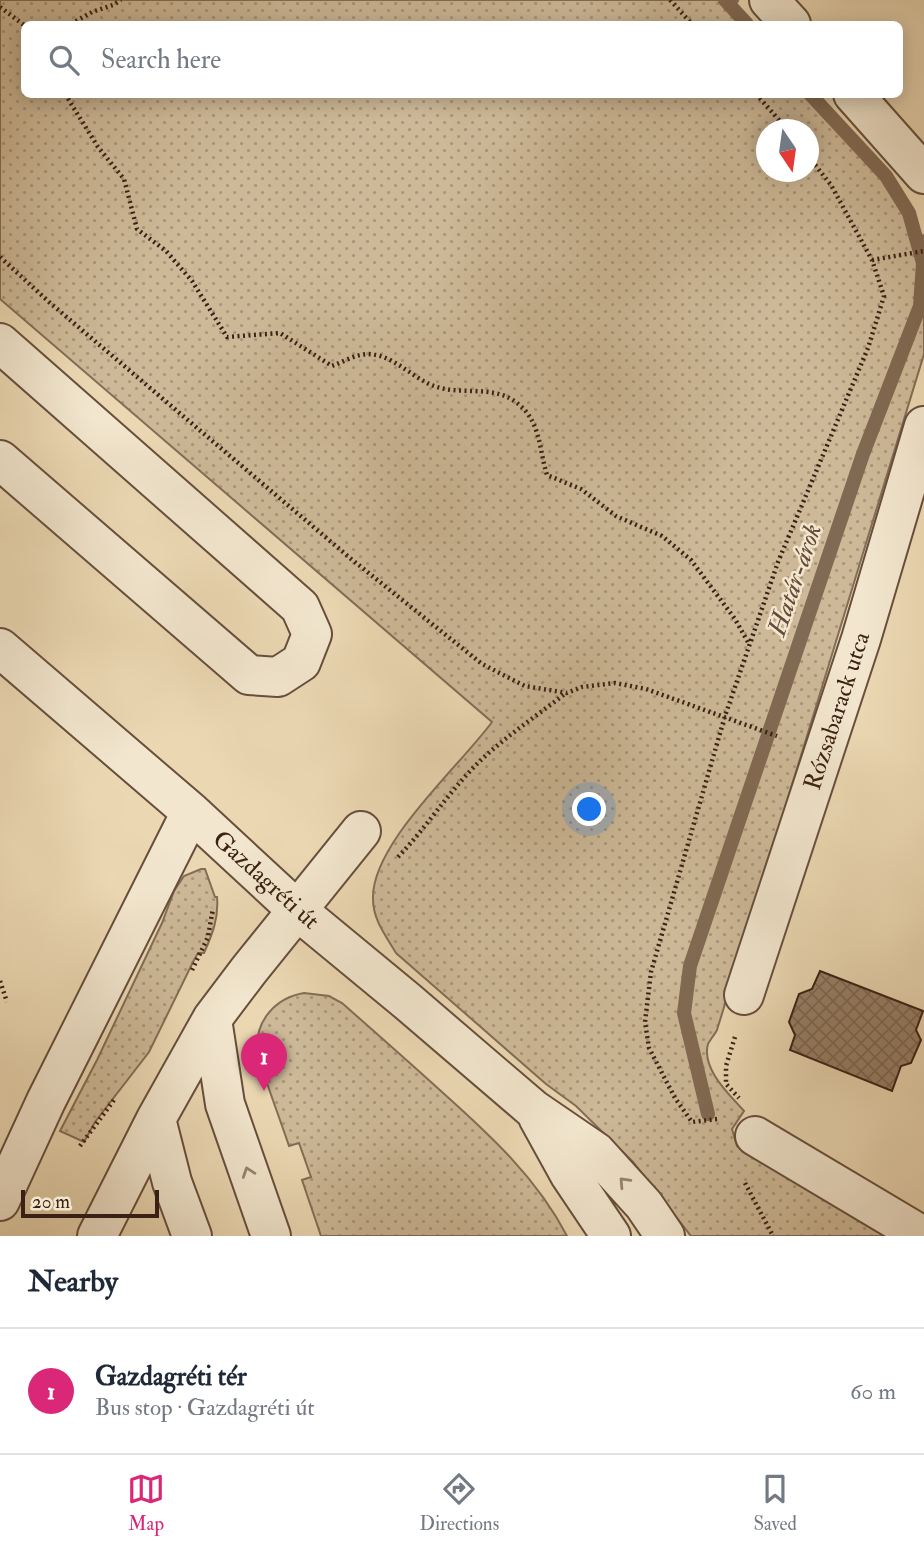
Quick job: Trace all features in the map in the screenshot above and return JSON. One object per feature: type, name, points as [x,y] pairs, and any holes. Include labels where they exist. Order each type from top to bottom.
[{"type":"street","points":[[769,0],[788,21]]},
{"type":"street","points":[[857,98],[924,174]]},
{"type":"street","points":[[0,343],[300,607],[312,634],[302,663],[278,677],[249,676],[0,460]]},
{"type":"street","name":"Rózsabarack utca","points":[[744,995],[861,639],[924,426]]},
{"type":"street","name":"Gazdagréti út","points":[[0,648],[191,812],[298,911],[407,1000],[533,1109],[596,1152],[645,1205],[666,1236]]},
{"type":"street","points":[[0,1201],[46,1101],[191,812]]},
{"type":"street","points":[[97,1236],[156,1119],[212,1020],[361,831]]},
{"type":"street","points":[[212,1020],[225,1104],[271,1236]]},
{"type":"street","name":"Gazdagréti út","points":[[533,1109],[603,1229]]},
{"type":"street","points":[[156,1119],[172,1182],[192,1236]]},
{"type":"street","points":[[740,1127],[923,1236]]},
{"type":"street","points":[[119,1193],[124,1236]]},
{"type":"path","points":[[76,21],[121,0]]},
{"type":"path","points":[[670,0],[689,21]]},
{"type":"path","points":[[0,7],[21,23]]},
{"type":"path","points":[[67,98],[98,147],[124,179],[137,229],[166,251],[192,281],[227,337],[280,333],[332,366],[352,357],[368,354],[386,359],[435,386],[493,392],[518,403],[534,424],[541,440],[547,475],[581,489],[616,516],[662,536],[691,560],[735,620],[749,645]]},
{"type":"path","points":[[760,98],[778,119]]},
{"type":"path","points":[[744,995],[744,1007],[726,1066],[726,1084],[735,1095],[765,1118],[740,1127],[712,1121],[692,1122],[675,1098],[649,1048],[645,1022],[651,972],[725,716],[749,645],[778,562],[872,335],[884,296],[872,260],[831,185],[819,170]]},
{"type":"path","points":[[872,260],[924,251]]},
{"type":"path","points":[[0,257],[59,311],[330,541],[482,664],[525,686],[567,693]]},
{"type":"path","points":[[396,859],[416,838],[442,802],[481,760],[567,693],[582,687],[615,683],[646,689],[777,736]]},
{"type":"path","points":[[0,981],[7,1002]]},
{"type":"path","points":[[735,1095],[736,1104]]},
{"type":"path","points":[[80,1146],[84,1139]]},
{"type":"path","points":[[739,1172],[773,1236]]},
{"type":"shaded area","points":[[0,0],[736,0],[738,1],[732,8],[744,21],[21,21],[21,98],[813,98],[886,176],[909,213],[916,238],[924,235],[924,354],[717,1030],[708,1044],[707,1053],[718,1081],[744,1111],[732,1129],[737,1146],[891,1236],[691,1236],[633,1162],[576,1106],[546,1084],[396,953],[375,914],[373,899],[376,877],[401,830],[492,722],[0,299]]},
{"type":"shaded area","points":[[205,869],[217,897],[214,926],[204,953],[198,953],[193,962],[149,1052],[95,1122],[84,1142],[60,1131],[97,1060],[162,923],[174,891],[184,876]]},
{"type":"shaded area","points":[[304,993],[329,996],[342,1003],[460,1108],[527,1176],[567,1236],[321,1236],[302,1180],[311,1177],[299,1143],[289,1146],[257,1051],[259,1030],[269,1013],[284,1000]]},
{"type":"building","points":[[820,971],[923,1011],[916,1030],[921,1040],[911,1063],[901,1066],[892,1091],[790,1050],[795,1035],[789,1022],[799,994],[812,989]]},
{"type":"waterway","name":"Határ-árok","points":[[725,0],[744,21]]},
{"type":"waterway","name":"Határ-árok","points":[[708,1114],[684,1013],[690,966],[863,454],[920,306],[923,263],[909,213],[886,176],[814,98]]},
{"type":"place","name":"Gazdagréti tér","points":[[264,1091]]}]
